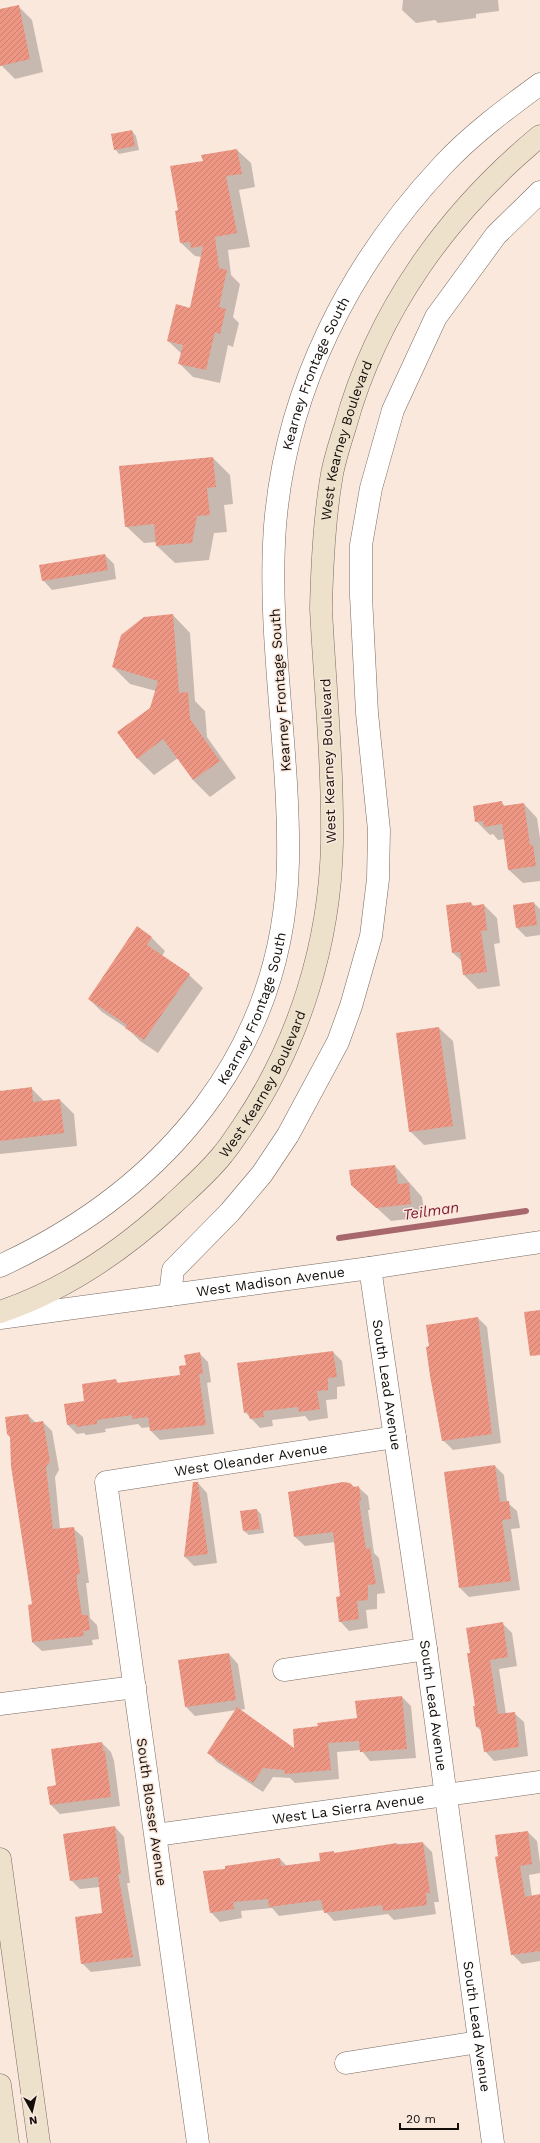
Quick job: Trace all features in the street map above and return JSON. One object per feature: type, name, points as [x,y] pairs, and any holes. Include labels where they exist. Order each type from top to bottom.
[{"type":"street","name":"Kearney Frontage South","points":[[0,1266],[81,1222],[113,1200],[141,1176],[174,1145],[200,1113],[225,1076],[246,1038],[265,994],[284,916],[288,863],[286,794],[273,584],[275,524],[283,467],[298,407],[325,335],[346,294],[390,226],[445,162],[496,116],[540,84]]},
{"type":"street","name":"West Kearney Boulevard","points":[[0,1312],[45,1295],[96,1265],[150,1225],[168,1209],[224,1154],[268,1087],[286,1050],[308,995],[319,947],[327,900],[332,843],[321,609],[322,574],[332,472],[350,406],[366,365],[387,320],[410,280],[438,240],[476,195],[540,136]]},
{"type":"street","points":[[170,1295],[173,1270],[230,1212],[253,1184],[288,1135],[329,1060],[351,1006],[371,936],[378,879],[379,830],[367,713],[361,596],[362,545],[371,488],[393,410],[436,317],[496,235],[540,192]]},
{"type":"street","name":"West Madison Avenue","points":[[0,1318],[370,1268],[540,1242]]},
{"type":"street","name":"South Lead Avenue","points":[[370,1268],[426,1649],[493,2143]]},
{"type":"street","name":"West Oleander Avenue","points":[[106,1482],[395,1437]]},
{"type":"street","name":"South Blosser Avenue","points":[[106,1482],[198,2143]]},
{"type":"street","points":[[284,1670],[426,1649]]},
{"type":"street","points":[[0,1704],[134,1686]]},
{"type":"street","name":"West La Sierra Avenue","points":[[156,1835],[540,1782]]},
{"type":"street","points":[[0,1859],[39,2143]]},
{"type":"street","points":[[346,2063],[479,2042]]},
{"type":"street","points":[[0,2085],[8,2143]]},
{"type":"building","points":[[19,5],[30,59],[0,66],[0,9]]},
{"type":"building","points":[[132,130],[135,146],[114,150],[111,134]]},
{"type":"building","points":[[237,149],[242,174],[226,176],[237,233],[215,237],[219,268],[227,270],[219,307],[226,309],[220,334],[215,332],[206,370],[178,364],[183,345],[167,341],[176,304],[190,308],[203,246],[191,248],[190,242],[180,243],[175,211],[178,210],[170,166],[203,161],[201,155]]},
{"type":"building","points":[[213,457],[216,487],[207,488],[210,515],[197,516],[192,543],[156,546],[154,524],[125,527],[119,466]]},
{"type":"building","points":[[105,554],[108,570],[42,581],[39,565]]},
{"type":"building","points":[[173,614],[179,693],[188,692],[190,719],[220,761],[193,780],[163,739],[137,759],[117,732],[150,708],[158,681],[112,667],[121,635],[144,617]]},
{"type":"building","points":[[502,801],[503,806],[524,803],[530,845],[533,845],[536,866],[508,870],[502,824],[484,827],[483,821],[475,822],[473,806]]},
{"type":"building","points":[[471,902],[472,906],[484,904],[487,930],[481,931],[487,972],[463,975],[460,952],[452,953],[446,905]]},
{"type":"building","points":[[534,902],[537,925],[516,928],[513,905]]},
{"type":"building","points":[[137,926],[152,937],[147,945],[190,974],[144,1040],[125,1028],[127,1025],[88,999]]},
{"type":"building","points":[[439,1027],[453,1126],[409,1132],[396,1033]]},
{"type":"building","points":[[32,1087],[33,1102],[60,1099],[64,1133],[0,1141],[0,1091]]},
{"type":"building","points":[[395,1165],[398,1184],[409,1183],[411,1204],[376,1208],[351,1185],[349,1170]]},
{"type":"building","points":[[540,1310],[540,1355],[530,1356],[524,1312]]},
{"type":"building","points":[[478,1317],[492,1434],[442,1441],[426,1347],[429,1346],[426,1325]]},
{"type":"building","points":[[333,1351],[337,1377],[328,1378],[328,1390],[317,1391],[320,1409],[299,1412],[298,1407],[263,1411],[264,1417],[250,1419],[248,1412],[244,1413],[237,1363]]},
{"type":"building","points":[[200,1352],[203,1374],[199,1374],[206,1425],[150,1431],[148,1417],[132,1419],[132,1415],[97,1420],[97,1424],[76,1427],[76,1424],[67,1425],[64,1404],[84,1401],[82,1384],[116,1379],[117,1383],[180,1375],[179,1366],[186,1365],[184,1355]]},
{"type":"building","points":[[28,1414],[31,1423],[43,1421],[50,1461],[46,1467],[53,1529],[74,1527],[80,1574],[77,1574],[77,1583],[82,1615],[88,1615],[90,1630],[83,1631],[84,1636],[32,1642],[28,1605],[32,1604],[11,1466],[10,1437],[7,1434],[5,1417]]},
{"type":"building","points":[[495,1465],[500,1502],[509,1501],[511,1519],[502,1520],[511,1581],[459,1588],[444,1472]]},
{"type":"building","points":[[193,1482],[198,1482],[208,1554],[184,1557]]},
{"type":"building","points":[[343,1482],[350,1483],[354,1487],[359,1486],[361,1500],[359,1501],[366,1549],[370,1548],[376,1584],[368,1585],[368,1600],[357,1601],[359,1619],[339,1622],[336,1597],[340,1596],[333,1532],[294,1537],[288,1492]]},
{"type":"building","points":[[257,1509],[260,1529],[243,1531],[240,1511]]},
{"type":"building","points":[[503,1622],[508,1657],[490,1660],[498,1714],[515,1712],[519,1747],[484,1752],[480,1727],[476,1727],[473,1706],[475,1706],[467,1653],[470,1653],[466,1628]]},
{"type":"building","points":[[229,1653],[236,1700],[185,1707],[178,1660]]},
{"type":"building","points":[[402,1696],[407,1749],[360,1752],[359,1741],[328,1743],[331,1770],[285,1774],[284,1770],[263,1768],[253,1783],[207,1753],[237,1707],[294,1748],[293,1729],[318,1726],[317,1723],[357,1718],[355,1701]]},
{"type":"building","points":[[102,1742],[103,1751],[105,1751],[111,1797],[50,1805],[47,1787],[56,1785],[51,1749]]},
{"type":"building","points":[[115,1826],[121,1874],[118,1874],[133,1957],[81,1964],[75,1917],[102,1913],[98,1877],[70,1881],[63,1834]]},
{"type":"building","points":[[528,1831],[532,1864],[520,1866],[525,1897],[540,1894],[540,1951],[511,1955],[495,1857],[498,1856],[495,1835]]},
{"type":"building","points":[[423,1842],[430,1893],[426,1893],[427,1905],[383,1911],[382,1905],[324,1913],[321,1900],[269,1907],[268,1899],[233,1902],[234,1909],[210,1913],[203,1871],[225,1869],[225,1866],[280,1858],[281,1866],[320,1861],[319,1853],[334,1851],[334,1853],[397,1843],[397,1845]]},
{"type":"waterway","name":"Teilman","points":[[339,1238],[526,1211]]}]
